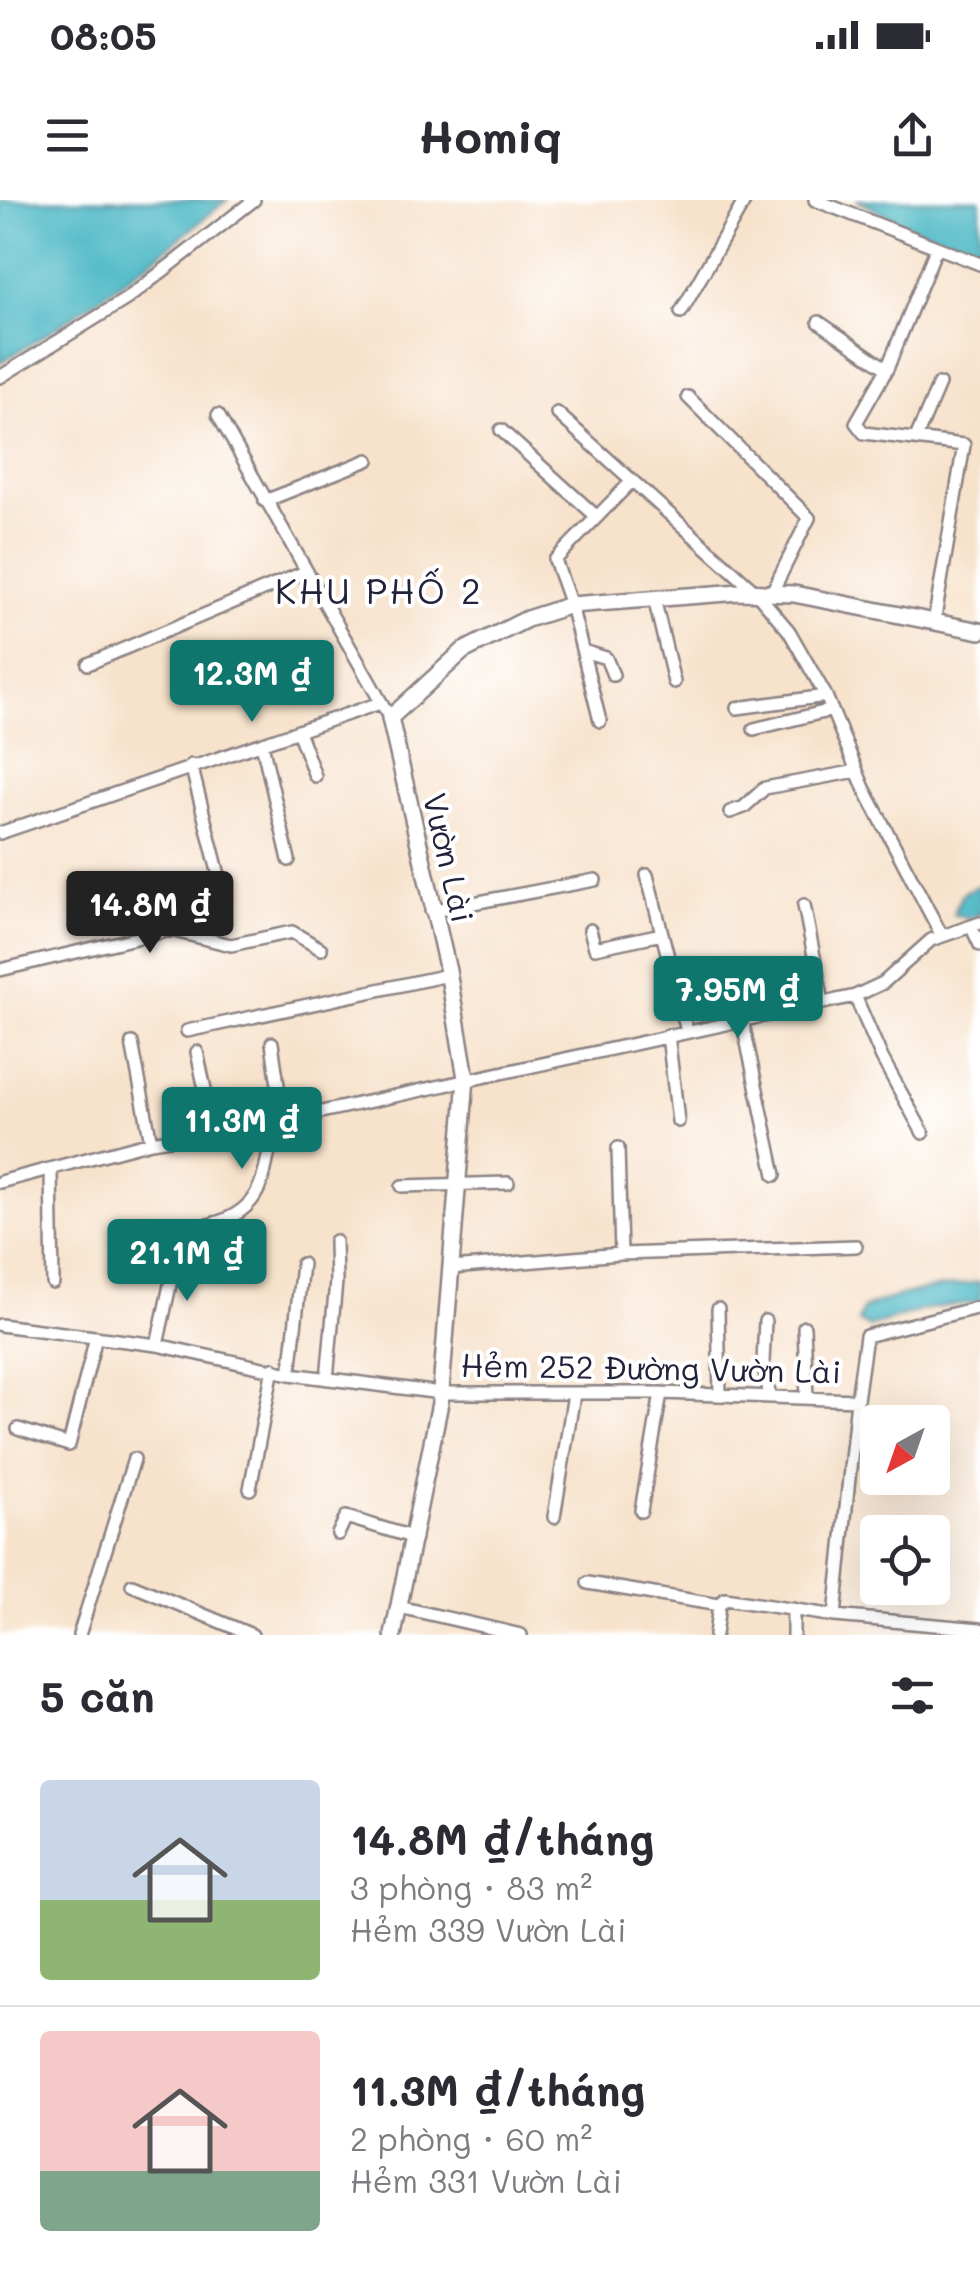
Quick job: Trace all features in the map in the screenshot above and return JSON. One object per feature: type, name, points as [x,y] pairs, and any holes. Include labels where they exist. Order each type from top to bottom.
[{"type":"main road","points":[[386,709],[463,651],[527,619],[572,604],[763,593],[816,596],[980,631]]},
{"type":"main road","name":"Vườn Lài","points":[[386,709],[448,975],[466,1078],[441,1394],[415,1538],[392,1635]]},
{"type":"street","points":[[0,378],[98,319],[254,200]]},
{"type":"street","points":[[681,312],[745,200]]},
{"type":"street","points":[[815,200],[980,264]]},
{"type":"street","points":[[934,622],[964,445],[864,432],[857,427],[857,418],[887,369],[936,249]]},
{"type":"street","points":[[818,322],[887,369]]},
{"type":"street","points":[[916,438],[939,384]]},
{"type":"street","points":[[688,397],[808,518],[763,593]]},
{"type":"street","points":[[558,413],[630,482],[763,593],[826,696],[857,771],[942,936]]},
{"type":"street","points":[[0,833],[191,765],[298,731],[386,709],[218,416]]},
{"type":"street","points":[[501,430],[597,517]]},
{"type":"street","points":[[269,500],[368,460]]},
{"type":"street","points":[[600,721],[572,604],[554,560],[630,482]]},
{"type":"street","points":[[88,664],[305,572]]},
{"type":"street","points":[[654,598],[674,682]]},
{"type":"street","points":[[583,651],[606,658],[613,674]]},
{"type":"street","points":[[737,708],[826,696]]},
{"type":"street","points":[[754,729],[832,710]]},
{"type":"street","points":[[298,731],[315,776]]},
{"type":"street","points":[[262,744],[289,860]]},
{"type":"street","points":[[191,765],[223,891]]},
{"type":"street","points":[[730,812],[765,788],[857,771]]},
{"type":"street","points":[[647,875],[687,1031]]},
{"type":"street","points":[[431,911],[595,880]]},
{"type":"street","points":[[804,905],[823,1002]]},
{"type":"street","points":[[0,1182],[151,1142],[279,1121],[855,996],[883,983],[931,940],[975,924],[980,945]]},
{"type":"street","points":[[0,970],[170,930],[231,945],[298,933],[321,949]]},
{"type":"street","points":[[590,930],[595,948],[662,934]]},
{"type":"street","points":[[187,1032],[448,975]]},
{"type":"street","points":[[855,996],[882,1058],[924,1133]]},
{"type":"street","points":[[742,1020],[774,1175]]},
{"type":"street","points":[[668,1036],[678,1120]]},
{"type":"street","points":[[132,1043],[151,1142]]},
{"type":"street","points":[[208,1225],[239,1216],[255,1202],[279,1121],[272,1043]]},
{"type":"street","points":[[197,1052],[214,1130]]},
{"type":"street","points":[[618,1148],[622,1254]]},
{"type":"street","points":[[51,1170],[52,1282]]},
{"type":"street","points":[[402,1186],[508,1183]]},
{"type":"street","points":[[327,1378],[336,1282],[335,1241]]},
{"type":"street","points":[[451,1268],[622,1254],[856,1246]]},
{"type":"street","points":[[156,1345],[177,1253]]},
{"type":"street","points":[[290,1374],[302,1264]]},
{"type":"street","points":[[857,1400],[866,1336],[980,1308]]},
{"type":"street","points":[[718,1310],[720,1395]]},
{"type":"street","points":[[765,1320],[763,1362],[770,1397]]},
{"type":"street","name":"Hẻm 252 Đường Vườn Lài","points":[[0,1325],[156,1345],[290,1374],[441,1394],[660,1393],[857,1400],[835,1616]]},
{"type":"street","points":[[804,1327],[807,1398]]},
{"type":"street","points":[[18,1429],[68,1445],[96,1337]]},
{"type":"street","points":[[250,1488],[273,1368]]},
{"type":"street","points":[[641,1511],[660,1393]]},
{"type":"street","points":[[554,1518],[574,1394]]},
{"type":"street","points":[[79,1635],[134,1459]]},
{"type":"street","points":[[338,1534],[346,1517],[415,1538]]},
{"type":"street","points":[[588,1583],[719,1605]]},
{"type":"street","points":[[132,1585],[252,1635]]},
{"type":"street","points":[[715,1635],[719,1605],[725,1600],[936,1630],[980,1628]]},
{"type":"street","points":[[399,1606],[521,1635]]},
{"type":"street","points":[[793,1608],[793,1635]]},
{"type":"water","points":[[0,200],[227,200],[116,286],[0,363]]},
{"type":"water","points":[[856,200],[980,200],[980,250],[908,226]]},
{"type":"water","points":[[980,885],[980,914],[968,919],[953,914],[963,893]]},
{"type":"water","points":[[980,1282],[980,1302],[926,1309],[869,1327],[858,1322],[863,1309],[892,1298]]},
{"type":"district","name":"KHU PHỐ 2","points":[[379,592]]}]
